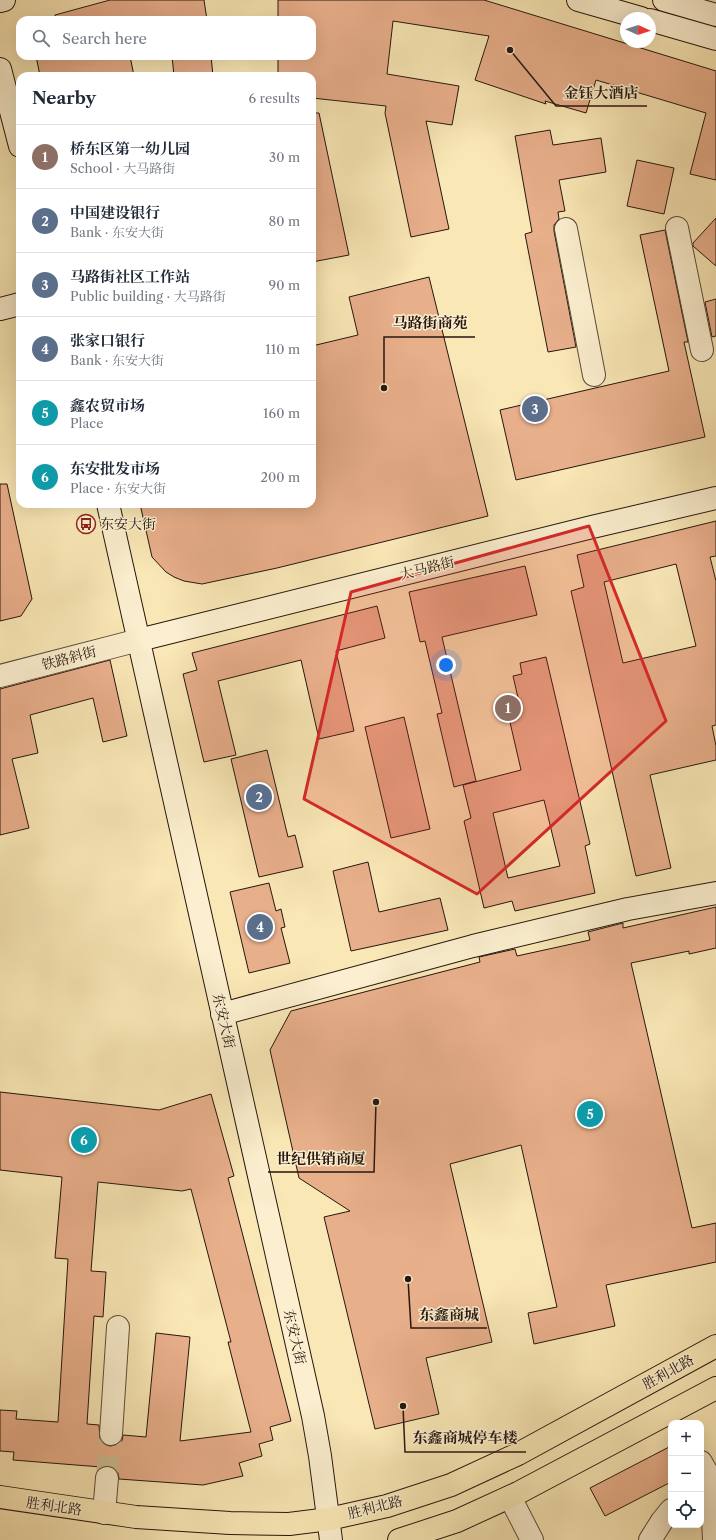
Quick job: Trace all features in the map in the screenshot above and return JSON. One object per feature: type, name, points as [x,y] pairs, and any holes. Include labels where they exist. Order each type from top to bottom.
[{"type":"highway","name":"胜利北路","points":[[0,1497],[136,1517],[230,1523],[289,1524],[330,1530],[387,1506],[451,1485],[518,1454],[716,1346]]},
{"type":"highway","points":[[399,1540],[457,1521],[677,1417],[716,1388]]},
{"type":"street","points":[[0,1],[4,0]]},
{"type":"street","points":[[578,0],[620,12]]},
{"type":"street","points":[[664,0],[716,15]]},
{"type":"street","points":[[656,22],[716,39]]},
{"type":"street","points":[[0,68],[16,130]]},
{"type":"street","points":[[677,228],[702,350]]},
{"type":"street","points":[[566,229],[594,375]]},
{"type":"street","points":[[0,309],[16,305]]},
{"type":"street","name":"大马路街","points":[[139,640],[592,527],[716,498]]},
{"type":"street","name":"东安大街","points":[[109,508],[313,1416],[330,1530]]},
{"type":"street","name":"铁路斜街","points":[[0,676],[139,640]]},
{"type":"street","points":[[222,1014],[473,946],[628,909],[716,893]]},
{"type":"street","points":[[111,1434],[118,1328]]},
{"type":"street","points":[[707,1476],[714,1540]]},
{"type":"street","points":[[104,1513],[107,1478]]},
{"type":"street","points":[[510,1497],[532,1540]]},
{"type":"street","points":[[650,1540],[662,1521],[667,1503]]},
{"type":"highlighted area","points":[[589,526],[666,721],[477,894],[304,799],[351,592]]},
{"type":"building","points":[[110,0],[204,0],[206,16],[55,16]]},
{"type":"building","points":[[278,0],[484,0],[620,42],[620,48],[641,48],[716,71],[716,180],[690,174],[706,113],[596,80],[586,113],[545,101],[546,104],[475,80],[489,36],[393,21],[387,74],[459,86],[452,125],[426,121],[449,229],[411,237],[385,113],[386,106],[316,98],[316,72],[278,72],[278,60],[316,60],[316,16],[278,16]]},
{"type":"building","points":[[37,60],[131,60],[133,72],[39,72]]},
{"type":"building","points":[[172,60],[211,60],[213,72],[174,72]]},
{"type":"building","points":[[316,113],[319,113],[349,255],[316,261]]},
{"type":"building","points":[[550,130],[553,145],[601,138],[606,172],[559,180],[565,211],[558,212],[559,219],[554,225],[554,231],[576,347],[548,352],[525,234],[532,232],[515,136]]},
{"type":"building","points":[[637,160],[674,168],[664,214],[627,206]]},
{"type":"building","points":[[716,218],[716,266],[693,246],[693,243]]},
{"type":"building","points":[[665,230],[688,342],[684,342],[705,437],[516,480],[500,410],[669,371],[640,235]]},
{"type":"building","points":[[429,277],[488,516],[277,568],[202,584],[184,581],[166,572],[152,557],[141,508],[316,508],[316,345],[358,335],[349,297]]},
{"type":"building","points":[[716,299],[716,336],[712,337],[705,302]]},
{"type":"building","points":[[0,484],[7,484],[32,599],[21,616],[0,621]]},
{"type":"building","points":[[716,521],[716,556],[710,557],[716,581],[716,725],[712,726],[716,746],[716,760],[650,775],[671,868],[636,876],[571,591],[584,587],[577,555]],"holes":[[[676,564],[696,646],[623,663],[604,582]]]},
{"type":"building","points":[[525,566],[537,615],[442,637],[476,781],[454,787],[437,714],[442,713],[425,641],[420,642],[409,592]]},
{"type":"building","points":[[377,606],[385,638],[336,651],[354,731],[319,739],[301,660],[218,681],[236,755],[204,762],[183,674],[197,670],[192,653]]},
{"type":"building","points":[[546,657],[590,844],[585,846],[595,893],[515,911],[512,901],[484,908],[464,821],[471,818],[463,785],[521,770],[506,705],[519,702],[513,676],[522,674],[520,663]],"holes":[[[544,800],[560,866],[508,878],[493,813]]]},
{"type":"building","points":[[110,660],[127,736],[103,742],[93,698],[30,715],[38,753],[12,759],[29,828],[0,835],[0,689]]},
{"type":"building","points":[[404,717],[430,829],[391,838],[365,727]]},
{"type":"building","points":[[267,750],[288,837],[295,835],[303,867],[259,877],[231,759]]},
{"type":"building","points":[[368,862],[379,912],[440,898],[448,930],[351,951],[333,871]]},
{"type":"building","points":[[269,883],[276,911],[281,909],[285,927],[281,928],[290,963],[249,973],[230,892]]},
{"type":"building","points":[[716,907],[716,948],[689,954],[689,951],[631,963],[692,1228],[716,1223],[716,1262],[606,1285],[615,1326],[534,1344],[528,1313],[557,1307],[521,1145],[450,1164],[492,1342],[426,1358],[439,1414],[375,1429],[324,1217],[350,1211],[299,1178],[270,1050],[291,1011],[480,962],[479,957],[515,949],[517,956],[590,940],[588,932],[623,923],[623,928]]},
{"type":"building","points":[[0,1092],[159,1110],[211,1094],[234,1176],[228,1178],[291,1421],[270,1427],[273,1440],[259,1444],[262,1456],[239,1463],[243,1476],[203,1485],[119,1479],[118,1472],[114,1468],[108,1466],[101,1467],[13,1460],[14,1452],[0,1451],[0,1410],[17,1411],[16,1419],[58,1422],[68,1259],[55,1258],[62,1177],[0,1170]],"holes":[[[98,1182],[182,1191],[191,1189],[231,1342],[228,1342],[251,1432],[180,1441],[190,1337],[156,1333],[146,1437],[123,1435],[122,1441],[117,1445],[110,1446],[104,1444],[100,1439],[99,1425],[87,1424],[94,1316],[103,1317],[106,1272],[91,1271]]]},
{"type":"building","points":[[668,1448],[668,1484],[605,1516],[590,1488]]},
{"type":"tunnel","points":[[107,1478],[111,1434]]},
{"type":"place","name":"金钰大酒店","points":[[510,50]]},
{"type":"place","name":"马路街商苑","points":[[384,388]]},
{"type":"place","name":"马路街社区工作站","points":[[535,409]]},
{"type":"place","name":"东安大街","points":[[86,524]]},
{"type":"place","name":"桥东区第一幼儿园","points":[[508,708]]},
{"type":"place","name":"中国建设银行","points":[[259,797]]},
{"type":"place","name":"张家口银行","points":[[260,927]]},
{"type":"place","name":"世纪供销商厦","points":[[376,1102]]},
{"type":"place","name":"鑫农贸市场","points":[[590,1114]]},
{"type":"place","name":"东安批发市场","points":[[84,1140]]},
{"type":"place","name":"东鑫商城","points":[[408,1279]]},
{"type":"place","name":"东鑫商城停车楼","points":[[403,1406]]}]
